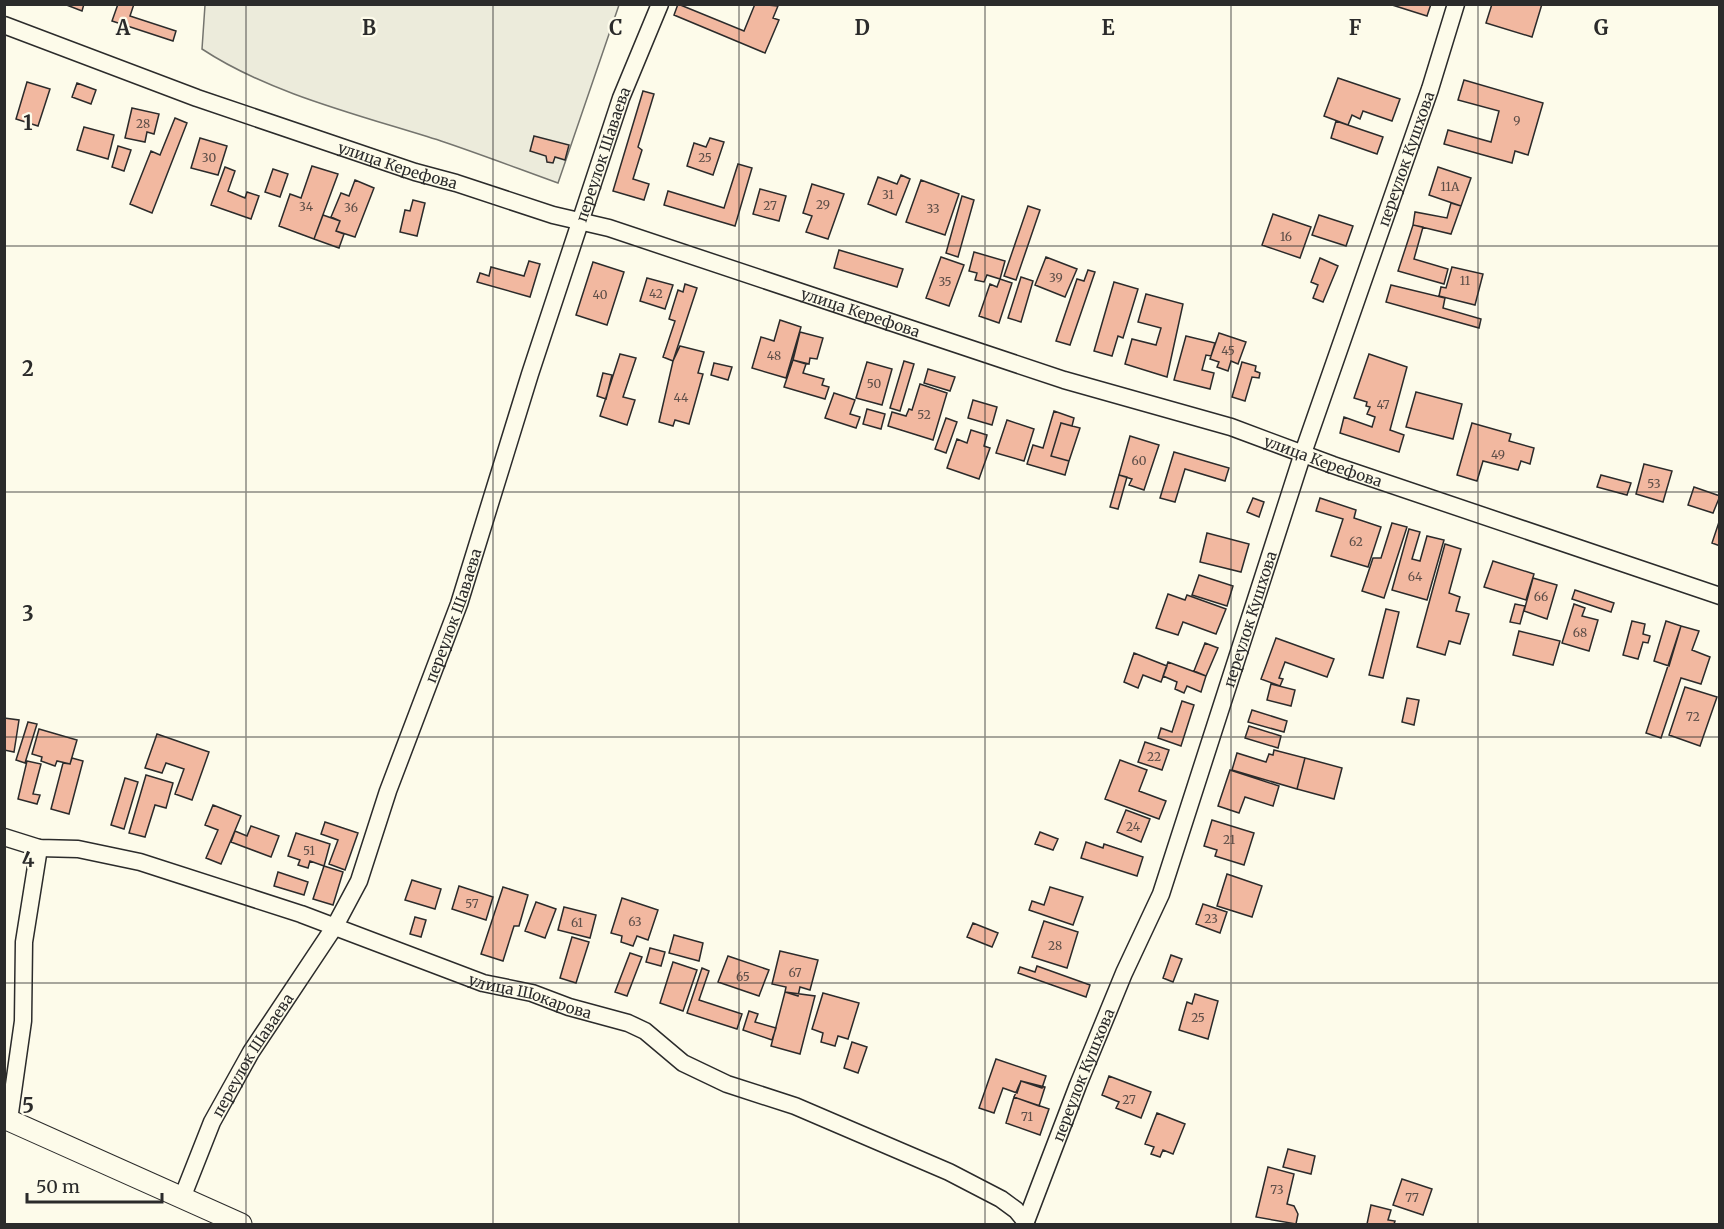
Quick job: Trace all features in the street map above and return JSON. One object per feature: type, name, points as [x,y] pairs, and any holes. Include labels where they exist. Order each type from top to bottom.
[{"type":"street","name":"переулок Шаваева","points":[[182,1198],[212,1122],[251,1052],[335,926],[358,881],[388,791],[459,604],[621,98],[660,4]]},
{"type":"street","name":"переулок Кушхова","points":[[1025,1223],[1124,973],[1161,894],[1303,453],[1430,89],[1456,4]]},
{"type":"street","name":"улица Керефова","points":[[4,26],[197,98],[384,162],[580,222],[609,228],[1064,380],[1231,427],[1719,596]]},
{"type":"street","name":"улица Шокарова","points":[[4,837],[39,848],[78,849],[120,856],[335,926],[483,983],[532,993],[569,1007],[628,1023],[645,1031],[683,1063],[727,1084],[795,1106],[949,1172],[1001,1199],[1016,1210],[1025,1223]]},
{"type":"street","points":[[39,848],[24,942],[23,1021],[7,1119],[241,1224]]},
{"type":"shaded area","points":[[205,5],[619,5],[558,183],[441,141],[287,91],[229,65],[202,49]]},
{"type":"building","points":[[64,4],[84,4],[82,11]]},
{"type":"building","points":[[118,4],[134,4],[130,16],[176,31],[173,41],[112,21]]},
{"type":"building","points":[[678,4],[744,31],[755,4],[778,6],[773,18],[779,20],[765,53],[674,15]]},
{"type":"building","points":[[1389,4],[1431,4],[1427,16]]},
{"type":"building","points":[[1492,4],[1542,4],[1532,37],[1486,23]]},
{"type":"building","points":[[1338,78],[1400,99],[1392,121],[1363,111],[1360,119],[1352,115],[1348,125],[1324,116]]},
{"type":"building","points":[[1464,80],[1543,103],[1528,155],[1515,151],[1512,163],[1444,144],[1448,130],[1491,142],[1499,111],[1458,100]]},
{"type":"building","points":[[27,82],[50,89],[38,126],[16,119]]},
{"type":"building","points":[[77,83],[96,90],[91,104],[72,97]]},
{"type":"building","points":[[643,91],[654,94],[638,147],[642,150],[633,179],[649,184],[644,200],[613,191]]},
{"type":"building","points":[[132,108],[159,114],[154,134],[147,132],[145,142],[125,138]]},
{"type":"building","points":[[175,118],[187,123],[152,213],[130,204],[151,151],[160,155]]},
{"type":"building","points":[[1336,121],[1383,137],[1377,154],[1331,138]]},
{"type":"building","points":[[84,127],[114,135],[108,159],[77,150]]},
{"type":"building","points":[[534,136],[569,145],[565,160],[555,157],[553,163],[547,162],[546,156],[530,151]]},
{"type":"building","points":[[200,138],[227,146],[218,175],[191,168]]},
{"type":"building","points":[[710,138],[724,142],[713,175],[687,166],[694,143],[706,147]]},
{"type":"building","points":[[118,146],[131,150],[124,171],[112,167]]},
{"type":"building","points":[[738,164],[752,168],[735,226],[664,205],[668,191],[724,208]]},
{"type":"building","points":[[312,166],[338,174],[314,239],[279,226],[290,194],[301,198]]},
{"type":"building","points":[[225,167],[235,171],[228,191],[245,198],[247,192],[259,196],[251,219],[211,205]]},
{"type":"building","points":[[1438,167],[1471,178],[1461,206],[1429,195]]},
{"type":"building","points":[[273,169],[288,174],[280,197],[265,192]]},
{"type":"building","points":[[901,175],[910,179],[896,215],[868,204],[878,177],[897,184]]},
{"type":"building","points":[[355,180],[374,188],[355,237],[336,231],[340,221],[331,217],[341,193],[349,196]]},
{"type":"building","points":[[921,180],[959,194],[945,235],[906,222]]},
{"type":"building","points":[[812,184],[844,194],[828,239],[806,232],[812,216],[803,213]]},
{"type":"building","points":[[760,189],[786,196],[779,221],[753,214]]},
{"type":"building","points":[[962,196],[974,200],[958,257],[946,253]]},
{"type":"building","points":[[413,200],[425,203],[417,236],[400,232],[405,210],[410,211]]},
{"type":"building","points":[[1451,203],[1461,206],[1451,234],[1413,225],[1415,212],[1447,218]]},
{"type":"building","points":[[1028,206],[1040,210],[1016,280],[1004,276]]},
{"type":"building","points":[[1273,214],[1311,227],[1300,258],[1262,245]]},
{"type":"building","points":[[323,215],[340,221],[336,231],[344,234],[339,248],[314,239]]},
{"type":"building","points":[[1319,215],[1353,226],[1346,246],[1312,235]]},
{"type":"building","points":[[1413,225],[1423,227],[1414,259],[1448,269],[1444,284],[1398,271]]},
{"type":"building","points":[[839,250],[903,269],[897,287],[834,268]]},
{"type":"building","points":[[974,252],[1005,261],[1000,279],[987,275],[984,282],[975,280],[977,273],[969,271]]},
{"type":"building","points":[[941,257],[964,265],[949,306],[926,298]]},
{"type":"building","points":[[1046,257],[1077,269],[1065,297],[1035,285]]},
{"type":"building","points":[[1320,258],[1338,266],[1323,302],[1313,298],[1318,285],[1311,282]]},
{"type":"building","points":[[529,261],[540,264],[530,297],[477,282],[480,273],[489,276],[491,267],[524,276]]},
{"type":"building","points":[[593,262],[624,272],[607,325],[576,315]]},
{"type":"building","points":[[1452,267],[1483,274],[1475,305],[1439,296],[1441,287],[1446,288]]},
{"type":"building","points":[[1088,270],[1095,272],[1070,345],[1056,341],[1077,279],[1084,281]]},
{"type":"building","points":[[1021,277],[1033,281],[1021,322],[1008,318]]},
{"type":"building","points":[[647,278],[673,285],[665,309],[640,301]]},
{"type":"building","points":[[1000,279],[1012,283],[999,323],[979,316],[990,284],[997,287]]},
{"type":"building","points":[[1114,282],[1138,289],[1123,338],[1118,336],[1112,356],[1094,351]]},
{"type":"building","points":[[685,284],[697,288],[673,361],[663,357],[675,321],[669,319],[678,290],[683,292]]},
{"type":"building","points":[[1391,285],[1445,298],[1443,308],[1481,319],[1479,328],[1386,302]]},
{"type":"building","points":[[1146,294],[1183,304],[1167,377],[1125,364],[1132,339],[1156,345],[1161,328],[1138,322]]},
{"type":"building","points":[[780,320],[801,327],[786,378],[752,368],[761,337],[774,341]]},
{"type":"building","points":[[800,332],[823,338],[817,359],[810,358],[809,364],[793,360]]},
{"type":"building","points":[[1219,333],[1246,342],[1238,364],[1231,361],[1228,371],[1217,367],[1219,362],[1210,359]]},
{"type":"building","points":[[1186,336],[1215,343],[1211,356],[1206,355],[1202,370],[1214,373],[1210,389],[1174,380]]},
{"type":"building","points":[[680,346],[704,352],[698,373],[703,374],[689,424],[675,420],[673,426],[659,422],[673,361]]},
{"type":"building","points":[[620,354],[636,358],[623,397],[635,400],[627,425],[600,416]]},
{"type":"building","points":[[1369,354],[1407,367],[1390,430],[1404,435],[1399,452],[1340,433],[1344,417],[1372,427],[1375,417],[1367,414],[1370,407],[1366,406],[1367,402],[1354,398]]},
{"type":"building","points":[[793,360],[806,364],[803,373],[824,379],[822,385],[829,387],[825,399],[784,387]]},
{"type":"building","points":[[904,361],[914,364],[900,411],[890,408]]},
{"type":"building","points":[[867,362],[892,369],[882,405],[856,398]]},
{"type":"building","points":[[1242,362],[1256,366],[1255,371],[1260,373],[1259,378],[1252,377],[1245,401],[1232,397]]},
{"type":"building","points":[[714,363],[732,367],[728,380],[711,375]]},
{"type":"building","points":[[928,369],[955,377],[950,391],[924,383]]},
{"type":"building","points":[[603,373],[612,375],[606,399],[597,396]]},
{"type":"building","points":[[920,384],[947,393],[933,440],[888,426],[892,412],[906,416],[909,409],[912,410]]},
{"type":"building","points":[[1416,392],[1462,404],[1453,439],[1406,427]]},
{"type":"building","points":[[834,393],[855,400],[850,414],[860,417],[856,428],[825,418]]},
{"type":"building","points":[[973,400],[997,407],[992,425],[968,418]]},
{"type":"building","points":[[867,409],[885,414],[881,429],[863,424]]},
{"type":"building","points":[[1054,411],[1074,418],[1072,426],[1061,423],[1051,456],[1069,461],[1065,475],[1027,464],[1033,445],[1043,448]]},
{"type":"building","points":[[946,418],[957,422],[946,453],[935,449]]},
{"type":"building","points":[[1007,420],[1034,429],[1024,461],[996,453]]},
{"type":"building","points":[[1061,423],[1080,428],[1069,461],[1051,456]]},
{"type":"building","points":[[1472,423],[1511,434],[1509,441],[1534,448],[1530,464],[1521,461],[1518,470],[1483,461],[1477,481],[1457,475]]},
{"type":"building","points":[[971,430],[987,435],[984,446],[990,448],[979,479],[947,468],[957,439],[967,443]]},
{"type":"building","points":[[1130,436],[1159,445],[1144,490],[1129,485],[1132,479],[1119,475]]},
{"type":"building","points":[[1174,452],[1229,468],[1225,481],[1185,469],[1175,502],[1160,498]]},
{"type":"building","points":[[1644,464],[1672,471],[1663,502],[1636,494]]},
{"type":"building","points":[[1119,475],[1127,477],[1118,509],[1110,507]]},
{"type":"building","points":[[1601,475],[1631,483],[1627,495],[1597,487]]},
{"type":"building","points":[[1694,487],[1720,496],[1713,513],[1688,505]]},
{"type":"building","points":[[1253,498],[1264,502],[1259,517],[1247,512]]},
{"type":"building","points":[[1320,498],[1356,510],[1354,518],[1381,527],[1368,567],[1331,556],[1343,519],[1316,511]]},
{"type":"building","points":[[1720,519],[1720,546],[1712,543]]},
{"type":"building","points":[[1392,523],[1407,527],[1384,598],[1362,591],[1373,558],[1381,558]]},
{"type":"building","points":[[1409,529],[1420,532],[1412,559],[1420,561],[1427,536],[1444,540],[1427,600],[1392,590]]},
{"type":"building","points":[[1207,533],[1249,544],[1241,572],[1200,562]]},
{"type":"building","points":[[1445,544],[1461,549],[1449,593],[1460,597],[1456,611],[1469,614],[1460,644],[1449,641],[1445,655],[1417,647]]},
{"type":"building","points":[[1493,561],[1534,574],[1526,600],[1484,587]]},
{"type":"building","points":[[1199,575],[1233,586],[1227,606],[1192,595]]},
{"type":"building","points":[[1533,578],[1557,585],[1547,619],[1524,611]]},
{"type":"building","points":[[1575,590],[1614,603],[1611,612],[1572,599]]},
{"type":"building","points":[[1168,594],[1185,600],[1187,595],[1226,609],[1216,634],[1183,622],[1178,635],[1156,628]]},
{"type":"building","points":[[1515,604],[1525,606],[1520,624],[1510,622]]},
{"type":"building","points":[[1574,604],[1585,608],[1582,616],[1598,620],[1589,651],[1562,643]]},
{"type":"building","points":[[1386,609],[1399,612],[1383,678],[1369,675]]},
{"type":"building","points":[[1632,621],[1645,624],[1643,634],[1650,636],[1648,643],[1643,642],[1638,659],[1623,655]]},
{"type":"building","points":[[1666,621],[1681,626],[1669,666],[1654,661]]},
{"type":"building","points":[[1681,626],[1699,631],[1692,650],[1710,657],[1701,684],[1681,678],[1661,738],[1646,733]]},
{"type":"building","points":[[1519,631],[1560,641],[1553,665],[1513,655]]},
{"type":"building","points":[[1276,638],[1334,659],[1327,677],[1285,662],[1279,678],[1283,679],[1280,686],[1261,679]]},
{"type":"building","points":[[1205,643],[1218,648],[1206,676],[1194,671]]},
{"type":"building","points":[[1134,653],[1167,666],[1161,682],[1143,675],[1138,688],[1124,682]]},
{"type":"building","points":[[1168,662],[1206,676],[1201,692],[1187,686],[1184,693],[1175,689],[1177,682],[1163,676]]},
{"type":"building","points":[[1271,684],[1295,690],[1291,706],[1267,700]]},
{"type":"building","points":[[1685,687],[1717,697],[1700,746],[1669,735]]},
{"type":"building","points":[[1407,698],[1419,700],[1414,725],[1402,722]]},
{"type":"building","points":[[1182,701],[1194,705],[1181,746],[1158,738],[1161,728],[1172,732]]},
{"type":"building","points":[[1252,710],[1287,721],[1284,732],[1248,722]]},
{"type":"building","points":[[4,718],[19,720],[14,752],[4,750]]},
{"type":"building","points":[[28,722],[37,724],[25,763],[16,760]]},
{"type":"building","points":[[1249,726],[1281,736],[1278,748],[1245,738]]},
{"type":"building","points":[[39,729],[77,740],[70,764],[57,761],[55,766],[41,761],[42,757],[32,754]]},
{"type":"building","points":[[157,734],[209,752],[192,800],[175,794],[184,769],[166,763],[162,773],[145,768]]},
{"type":"building","points":[[1145,742],[1169,750],[1162,770],[1138,762]]},
{"type":"building","points":[[1274,750],[1305,758],[1297,789],[1232,770],[1237,753],[1266,762],[1269,754],[1273,755]]},
{"type":"building","points":[[72,758],[83,761],[69,814],[51,809],[63,763],[70,764]]},
{"type":"building","points":[[1305,758],[1342,768],[1334,799],[1297,789]]},
{"type":"building","points":[[1120,760],[1147,770],[1139,791],[1166,801],[1159,819],[1105,799]]},
{"type":"building","points":[[27,761],[41,764],[33,794],[40,795],[37,804],[18,799]]},
{"type":"building","points":[[1230,770],[1279,786],[1273,806],[1245,797],[1239,813],[1218,806]]},
{"type":"building","points":[[146,775],[173,783],[166,808],[155,805],[145,837],[129,833]]},
{"type":"building","points":[[125,778],[138,782],[124,829],[111,825]]},
{"type":"building","points":[[213,805],[241,816],[221,864],[206,858],[218,830],[205,825]]},
{"type":"building","points":[[1126,810],[1150,819],[1141,842],[1117,832]]},
{"type":"building","points":[[1212,820],[1254,833],[1244,865],[1215,856],[1217,850],[1204,846]]},
{"type":"building","points":[[325,822],[358,833],[345,870],[329,864],[338,840],[321,834]]},
{"type":"building","points":[[251,826],[279,836],[271,857],[231,842],[235,831],[247,836]]},
{"type":"building","points":[[1040,832],[1058,839],[1053,850],[1035,844]]},
{"type":"building","points":[[296,833],[330,844],[324,866],[310,861],[308,868],[298,865],[300,860],[288,856]]},
{"type":"building","points":[[1086,842],[1103,848],[1104,844],[1143,857],[1137,876],[1081,858]]},
{"type":"building","points":[[324,866],[343,872],[333,905],[313,899]]},
{"type":"building","points":[[278,872],[308,882],[304,895],[274,886]]},
{"type":"building","points":[[1227,874],[1262,886],[1252,917],[1217,906]]},
{"type":"building","points":[[412,880],[441,889],[435,909],[405,900]]},
{"type":"building","points":[[459,886],[493,897],[486,920],[452,909]]},
{"type":"building","points":[[503,887],[528,895],[519,926],[514,926],[503,961],[481,954]]},
{"type":"building","points":[[1050,887],[1083,897],[1073,925],[1029,910],[1032,901],[1044,905]]},
{"type":"building","points":[[622,898],[658,910],[648,940],[637,936],[633,946],[621,942],[622,936],[611,933]]},
{"type":"building","points":[[536,902],[556,909],[545,938],[525,931]]},
{"type":"building","points":[[1203,904],[1227,912],[1220,933],[1196,924]]},
{"type":"building","points":[[564,907],[596,915],[590,938],[558,930]]},
{"type":"building","points":[[415,917],[426,920],[421,937],[410,934]]},
{"type":"building","points":[[1044,921],[1078,932],[1067,968],[1032,957]]},
{"type":"building","points":[[973,923],[998,933],[992,947],[967,937]]},
{"type":"building","points":[[674,935],[703,943],[699,961],[669,953]]},
{"type":"building","points":[[572,937],[589,942],[576,983],[560,978]]},
{"type":"building","points":[[650,948],[665,952],[661,966],[646,962]]},
{"type":"building","points":[[780,951],[818,960],[810,990],[800,987],[798,996],[785,992],[786,987],[772,984]]},
{"type":"building","points":[[630,953],[642,957],[627,996],[615,992]]},
{"type":"building","points":[[1171,955],[1182,959],[1173,982],[1163,978]]},
{"type":"building","points":[[728,956],[769,970],[759,996],[718,982]]},
{"type":"building","points":[[673,962],[697,970],[683,1011],[660,1003]]},
{"type":"building","points":[[1037,966],[1090,985],[1086,997],[1018,973],[1020,967],[1035,972]]},
{"type":"building","points":[[702,968],[709,971],[699,1000],[742,1014],[737,1029],[687,1013]]},
{"type":"building","points":[[785,992],[815,996],[800,1054],[771,1046]]},
{"type":"building","points":[[823,993],[859,1003],[848,1039],[838,1036],[835,1046],[821,1042],[823,1033],[812,1029]]},
{"type":"building","points":[[1195,994],[1218,1001],[1208,1039],[1179,1030],[1187,1002],[1192,1004]]},
{"type":"building","points":[[749,1011],[758,1014],[755,1022],[776,1028],[772,1040],[743,1030]]},
{"type":"building","points":[[852,1042],[867,1047],[858,1073],[844,1068]]},
{"type":"building","points":[[996,1059],[1046,1076],[1042,1088],[1021,1081],[1017,1093],[1003,1088],[994,1113],[979,1108]]},
{"type":"building","points":[[1109,1076],[1151,1092],[1141,1118],[1116,1108],[1119,1102],[1102,1095]]},
{"type":"building","points":[[1021,1081],[1045,1087],[1039,1106],[1014,1097]]},
{"type":"building","points":[[1014,1097],[1049,1109],[1040,1135],[1006,1123]]},
{"type":"building","points":[[1157,1113],[1185,1124],[1173,1154],[1163,1150],[1160,1157],[1151,1154],[1154,1147],[1145,1144]]},
{"type":"building","points":[[1288,1149],[1315,1156],[1311,1174],[1283,1167]]},
{"type":"building","points":[[1268,1167],[1294,1174],[1287,1204],[1294,1206],[1298,1214],[1296,1224],[1256,1217]]},
{"type":"building","points":[[1402,1179],[1432,1189],[1423,1215],[1393,1205]]},
{"type":"building","points":[[1371,1205],[1391,1210],[1388,1220],[1395,1221],[1394,1224],[1367,1224]]}]
